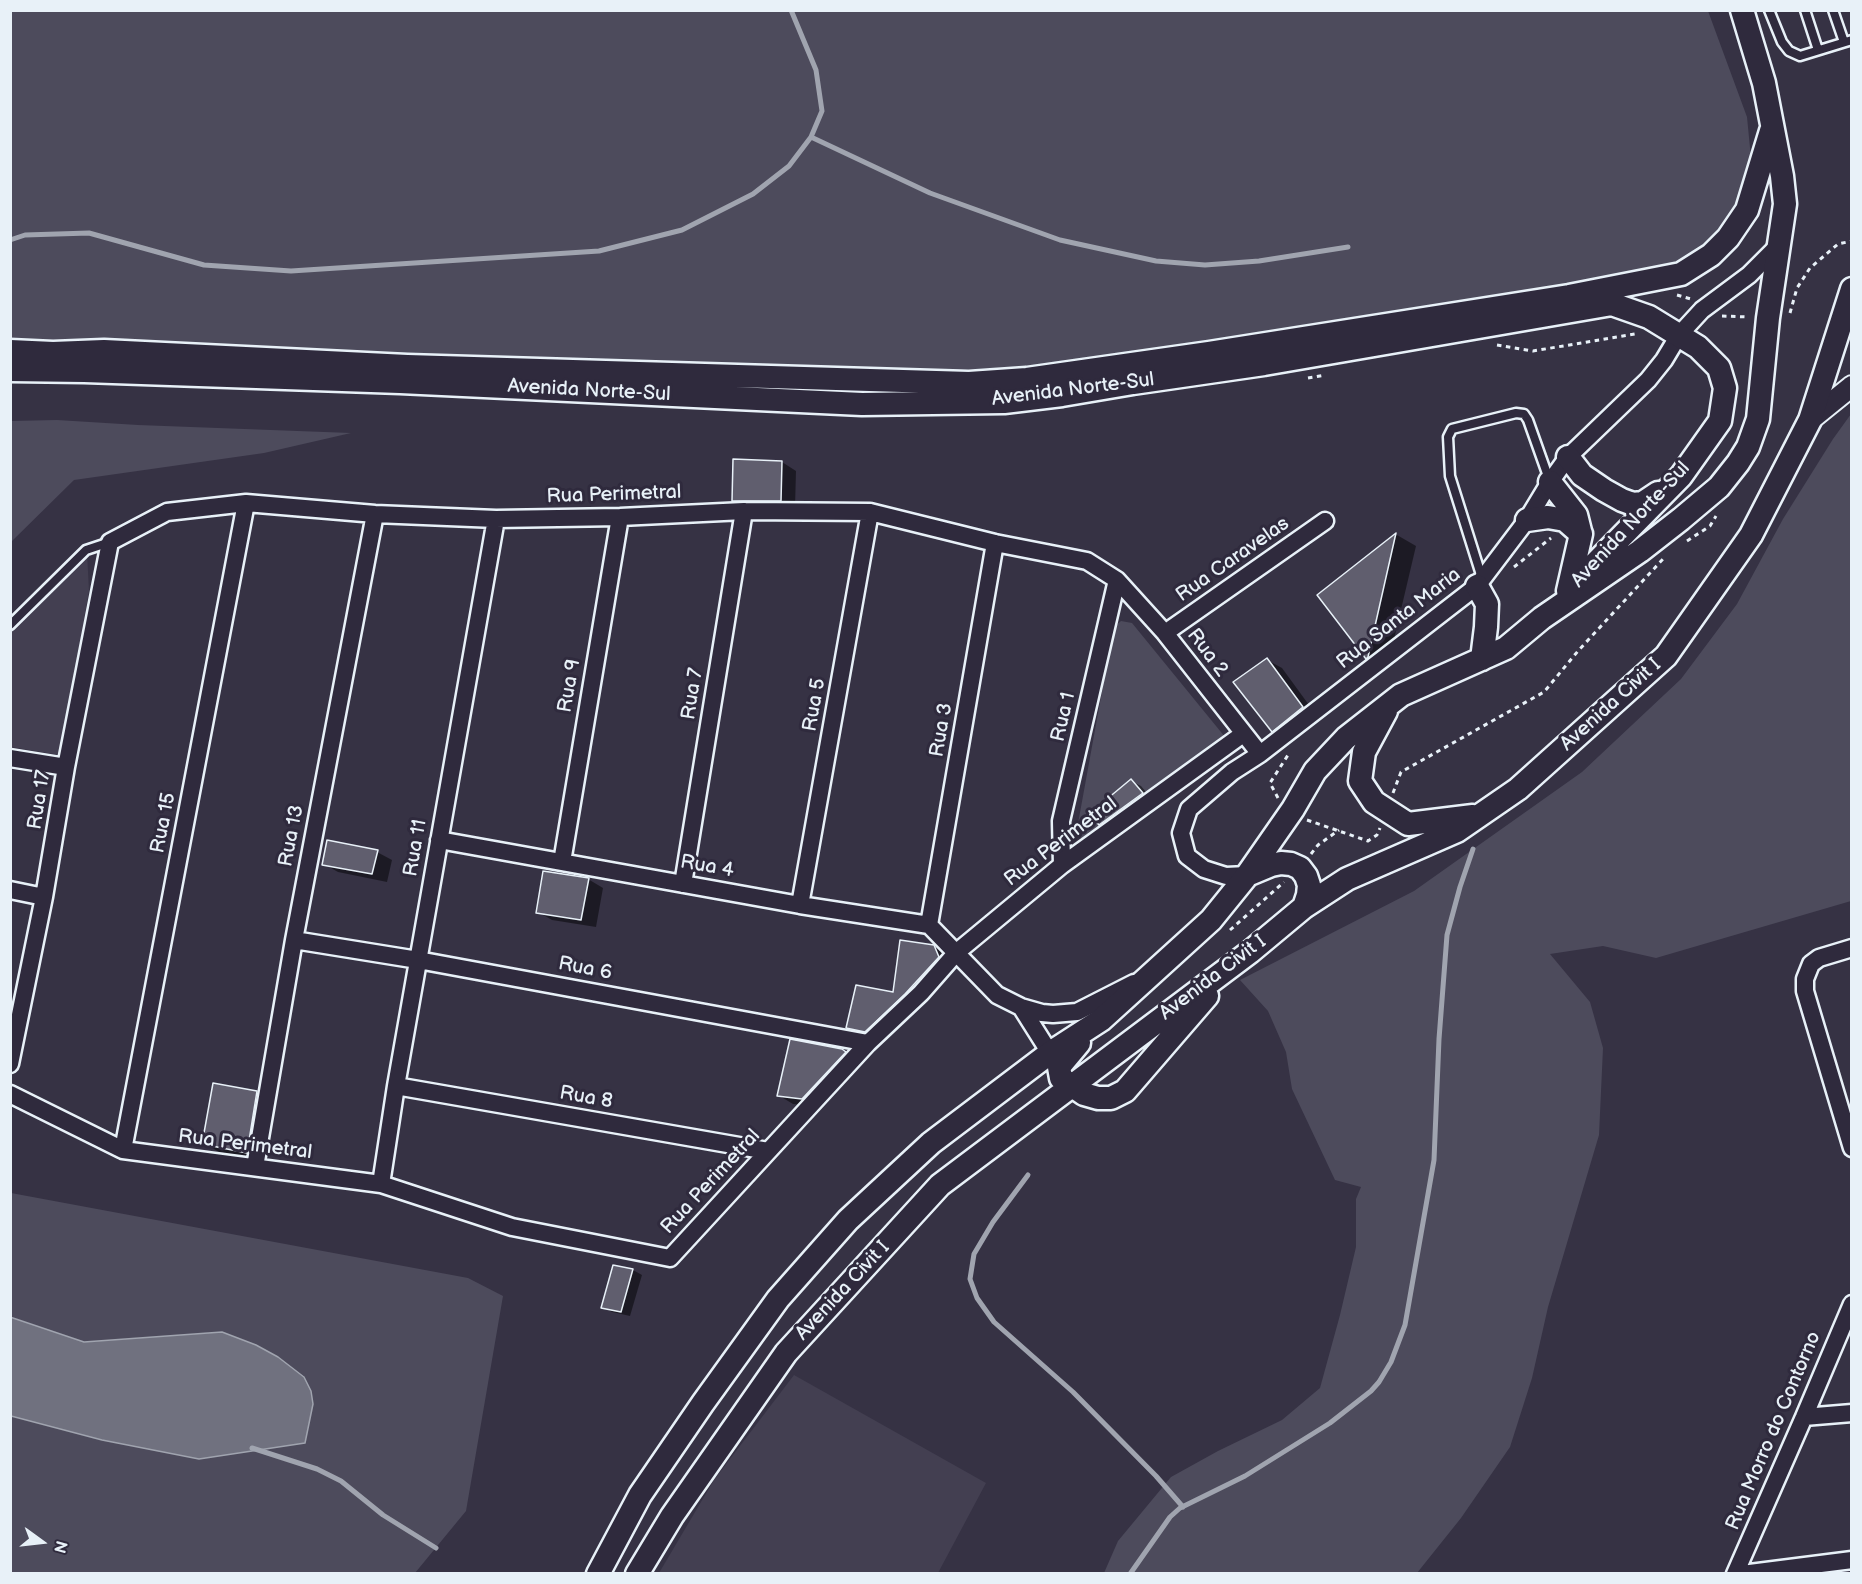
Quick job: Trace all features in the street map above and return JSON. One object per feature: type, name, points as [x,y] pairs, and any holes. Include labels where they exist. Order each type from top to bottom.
[{"type":"main road","points":[[1542,618],[1640,551],[1719,487],[1748,447],[1758,419],[1768,318],[1785,204],[1782,176],[1764,83],[1742,10]]},
{"type":"main road","name":"Avenida Norte-Sul","points":[[10,351],[53,353],[104,351],[419,366],[969,383],[1027,379],[1209,353],[1569,296],[1681,274],[1711,255],[1728,238],[1747,210],[1772,127]]},
{"type":"main road","name":"Avenida Civit I","points":[[637,1574],[672,1516],[786,1353],[940,1185],[1250,952],[1304,907],[1347,879],[1457,831],[1518,789],[1666,656],[1751,535],[1810,420],[1851,289]]},
{"type":"main road","name":"Avenida Norte-Sul","points":[[10,370],[84,370],[400,382],[862,404],[1004,402],[1062,396],[1264,364],[1612,304],[1649,317],[1698,347],[1719,368],[1725,388],[1720,421],[1681,476],[1542,618]]},
{"type":"main road","points":[[1568,457],[1582,475],[1604,490],[1633,504],[1643,503],[1652,498],[1681,476]]},
{"type":"main road","points":[[1550,482],[1576,515],[1581,534],[1568,592]]},
{"type":"main road","points":[[1527,520],[1548,517],[1565,520],[1581,534]]},
{"type":"main road","points":[[1480,582],[1487,604],[1482,659]]},
{"type":"main road","name":"Avenida Civit I","points":[[598,1574],[640,1495],[703,1402],[778,1299],[848,1221],[932,1143],[1050,1053],[1101,1020],[1211,920],[1247,875],[1293,809],[1315,771],[1346,738],[1401,695],[1506,648],[1542,618]]},
{"type":"main road","points":[[1390,704],[1364,752],[1360,781],[1374,802],[1408,824],[1481,815]]},
{"type":"main road","points":[[1247,875],[1281,863],[1300,868],[1309,885],[1304,907]]},
{"type":"main road","points":[[1101,1020],[1066,1057],[1059,1067],[1060,1078],[1084,1094],[1098,1098],[1111,1098],[1125,1091],[1195,1009],[1250,952]]},
{"type":"street","name":"Rua Santa Maria","points":[[1247,875],[1226,876],[1204,869],[1187,856],[1181,833],[1189,809],[1232,772],[1260,754],[1480,582],[1527,520],[1568,457],[1648,380],[1664,360],[1679,335],[1702,310],[1749,275],[1779,245]]},
{"type":"street","points":[[1832,348],[1851,324]]},
{"type":"street","points":[[1810,420],[1851,386]]},
{"type":"street","name":"Rua Perimetral","points":[[110,542],[167,512],[246,503],[375,514],[496,519],[620,517],[744,511],[870,512],[995,543],[1087,561],[1118,580]]},
{"type":"street","name":"Rua 15","points":[[123,1150],[246,503]]},
{"type":"street","name":"Rua 7","points":[[684,884],[744,511]]},
{"type":"street","name":"Rua 5","points":[[800,905],[870,512]]},
{"type":"street","name":"Rua 13","points":[[255,1167],[294,940],[375,514]]},
{"type":"street","name":"Rua 9","points":[[562,862],[620,517]]},
{"type":"street","name":"Rua 11","points":[[381,1184],[396,1086],[496,519]]},
{"type":"street","name":"Rua Caravelas","points":[[1166,633],[1325,521]]},
{"type":"street","name":"Rua 17","points":[[10,1064],[44,897],[66,767],[110,542]]},
{"type":"street","name":"Rua 3","points":[[929,925],[995,543]]},
{"type":"street","name":"Rua 2","points":[[1118,580],[1166,633],[1260,754]]},
{"type":"street","name":"Rua 1","points":[[1062,865],[1061,821],[1118,580]]},
{"type":"street","name":"Rua Perimetral","points":[[10,1094],[123,1150],[381,1184],[512,1227],[670,1258],[868,1043],[921,993],[957,951],[1062,865],[1243,734]]},
{"type":"street","points":[[10,758],[66,767]]},
{"type":"street","name":"Rua 4","points":[[439,840],[800,905],[929,925]]},
{"type":"street","points":[[10,890],[44,897]]},
{"type":"street","points":[[929,925],[957,951],[997,995],[1021,1007],[1053,1014],[1077,1012],[1157,970]]},
{"type":"street","name":"Rua 6","points":[[294,940],[418,960],[868,1043]]},
{"type":"street","points":[[1851,948],[1819,958],[1811,964],[1804,979],[1805,991],[1851,1148]]},
{"type":"street","points":[[1021,1007],[1050,1053]]},
{"type":"street","name":"Rua 8","points":[[396,1086],[768,1151]]},
{"type":"street","name":"Rua Morro do Contorno","points":[[1735,1574],[1851,1304]]},
{"type":"street","points":[[1804,1417],[1851,1413]]},
{"type":"street","points":[[1742,1574],[1851,1560]]},
{"type":"lane","points":[[1770,10],[1782,42],[1789,51],[1800,56],[1848,41],[1833,10]]},
{"type":"lane","points":[[1805,10],[1818,50]]},
{"type":"lane","points":[[1480,582],[1450,476],[1448,437],[1452,429],[1516,413],[1524,414],[1550,482]]},
{"type":"lane","points":[[10,625],[86,550],[110,542]]},
{"type":"path","points":[[1788,318],[1797,288],[1810,268],[1838,244],[1851,241]]},
{"type":"path","points":[[1230,930],[1300,868],[1318,845],[1339,830]]},
{"type":"shaded area","points":[[10,11],[1708,11],[1747,117],[1751,158],[1747,186],[1718,244],[1668,274],[1073,364],[899,373],[187,345],[11,346]]},
{"type":"shaded area","points":[[1851,414],[1851,901],[1656,958],[1603,946],[1550,954],[1590,1002],[1603,1048],[1599,1135],[1548,1307],[1532,1378],[1510,1447],[1461,1518],[1417,1573],[1104,1573],[1118,1541],[1171,1477],[1282,1420],[1320,1388],[1356,1247],[1356,1199],[1361,1187],[1335,1180],[1292,1089],[1286,1052],[1268,1011],[1240,980],[1414,891],[1582,772],[1681,679],[1737,604],[1783,519]]},
{"type":"shaded area","points":[[57,420],[351,433],[264,453],[74,480],[11,542],[11,421]]},
{"type":"shaded area","points":[[87,552],[89,591],[60,755],[11,747],[10,631]]},
{"type":"shaded area","points":[[1121,621],[1132,623],[1225,737],[1084,842],[1077,829],[1113,631]]},
{"type":"shaded area","points":[[11,1193],[468,1278],[503,1296],[466,1511],[415,1573],[11,1573],[10,1416],[102,1440],[304,1376],[278,1357],[256,1345],[222,1332],[84,1342],[11,1317]]},
{"type":"shaded area","points":[[794,1375],[986,1483],[938,1573],[659,1573],[714,1480]]},
{"type":"water","points":[[10,1317],[84,1342],[222,1332],[256,1345],[278,1357],[304,1377],[311,1391],[313,1404],[305,1443],[199,1459],[102,1440],[11,1416]]},
{"type":"building","points":[[733,459],[782,461],[781,501],[732,501]]},
{"type":"building","points":[[1396,533],[1368,657],[1366,659],[1317,595]]},
{"type":"building","points":[[1267,658],[1303,707],[1272,732],[1233,682]]},
{"type":"building","points":[[1131,779],[1143,793],[1099,825],[1089,814]]},
{"type":"building","points":[[327,840],[378,850],[372,874],[322,865]]},
{"type":"building","points":[[543,871],[589,878],[581,920],[536,913]]},
{"type":"building","points":[[900,940],[934,945],[939,957],[865,1032],[846,1028],[856,985],[893,992]]},
{"type":"building","points":[[790,1039],[842,1049],[846,1052],[802,1099],[777,1096]]},
{"type":"building","points":[[213,1083],[257,1091],[247,1153],[202,1144]]},
{"type":"building","points":[[613,1265],[633,1269],[621,1312],[601,1308]]},
{"type":"waterway","points":[[10,240],[25,235],[89,233],[204,265],[291,271],[599,251],[682,230],[753,194],[789,166],[811,137],[822,111],[816,70],[791,10]]},
{"type":"waterway","points":[[811,137],[930,193],[1060,240],[1156,261],[1205,265],[1259,261],[1348,247]]},
{"type":"waterway","points":[[1130,1574],[1170,1517],[1180,1508],[1245,1476],[1330,1423],[1371,1391],[1391,1362],[1405,1325],[1434,1160],[1439,1039],[1447,935],[1473,849]]},
{"type":"waterway","points":[[1028,1175],[993,1222],[974,1254],[970,1279],[977,1298],[994,1322],[1073,1392],[1156,1476],[1183,1507]]},
{"type":"waterway","points":[[252,1448],[317,1469],[341,1481],[383,1515],[436,1548]]}]
